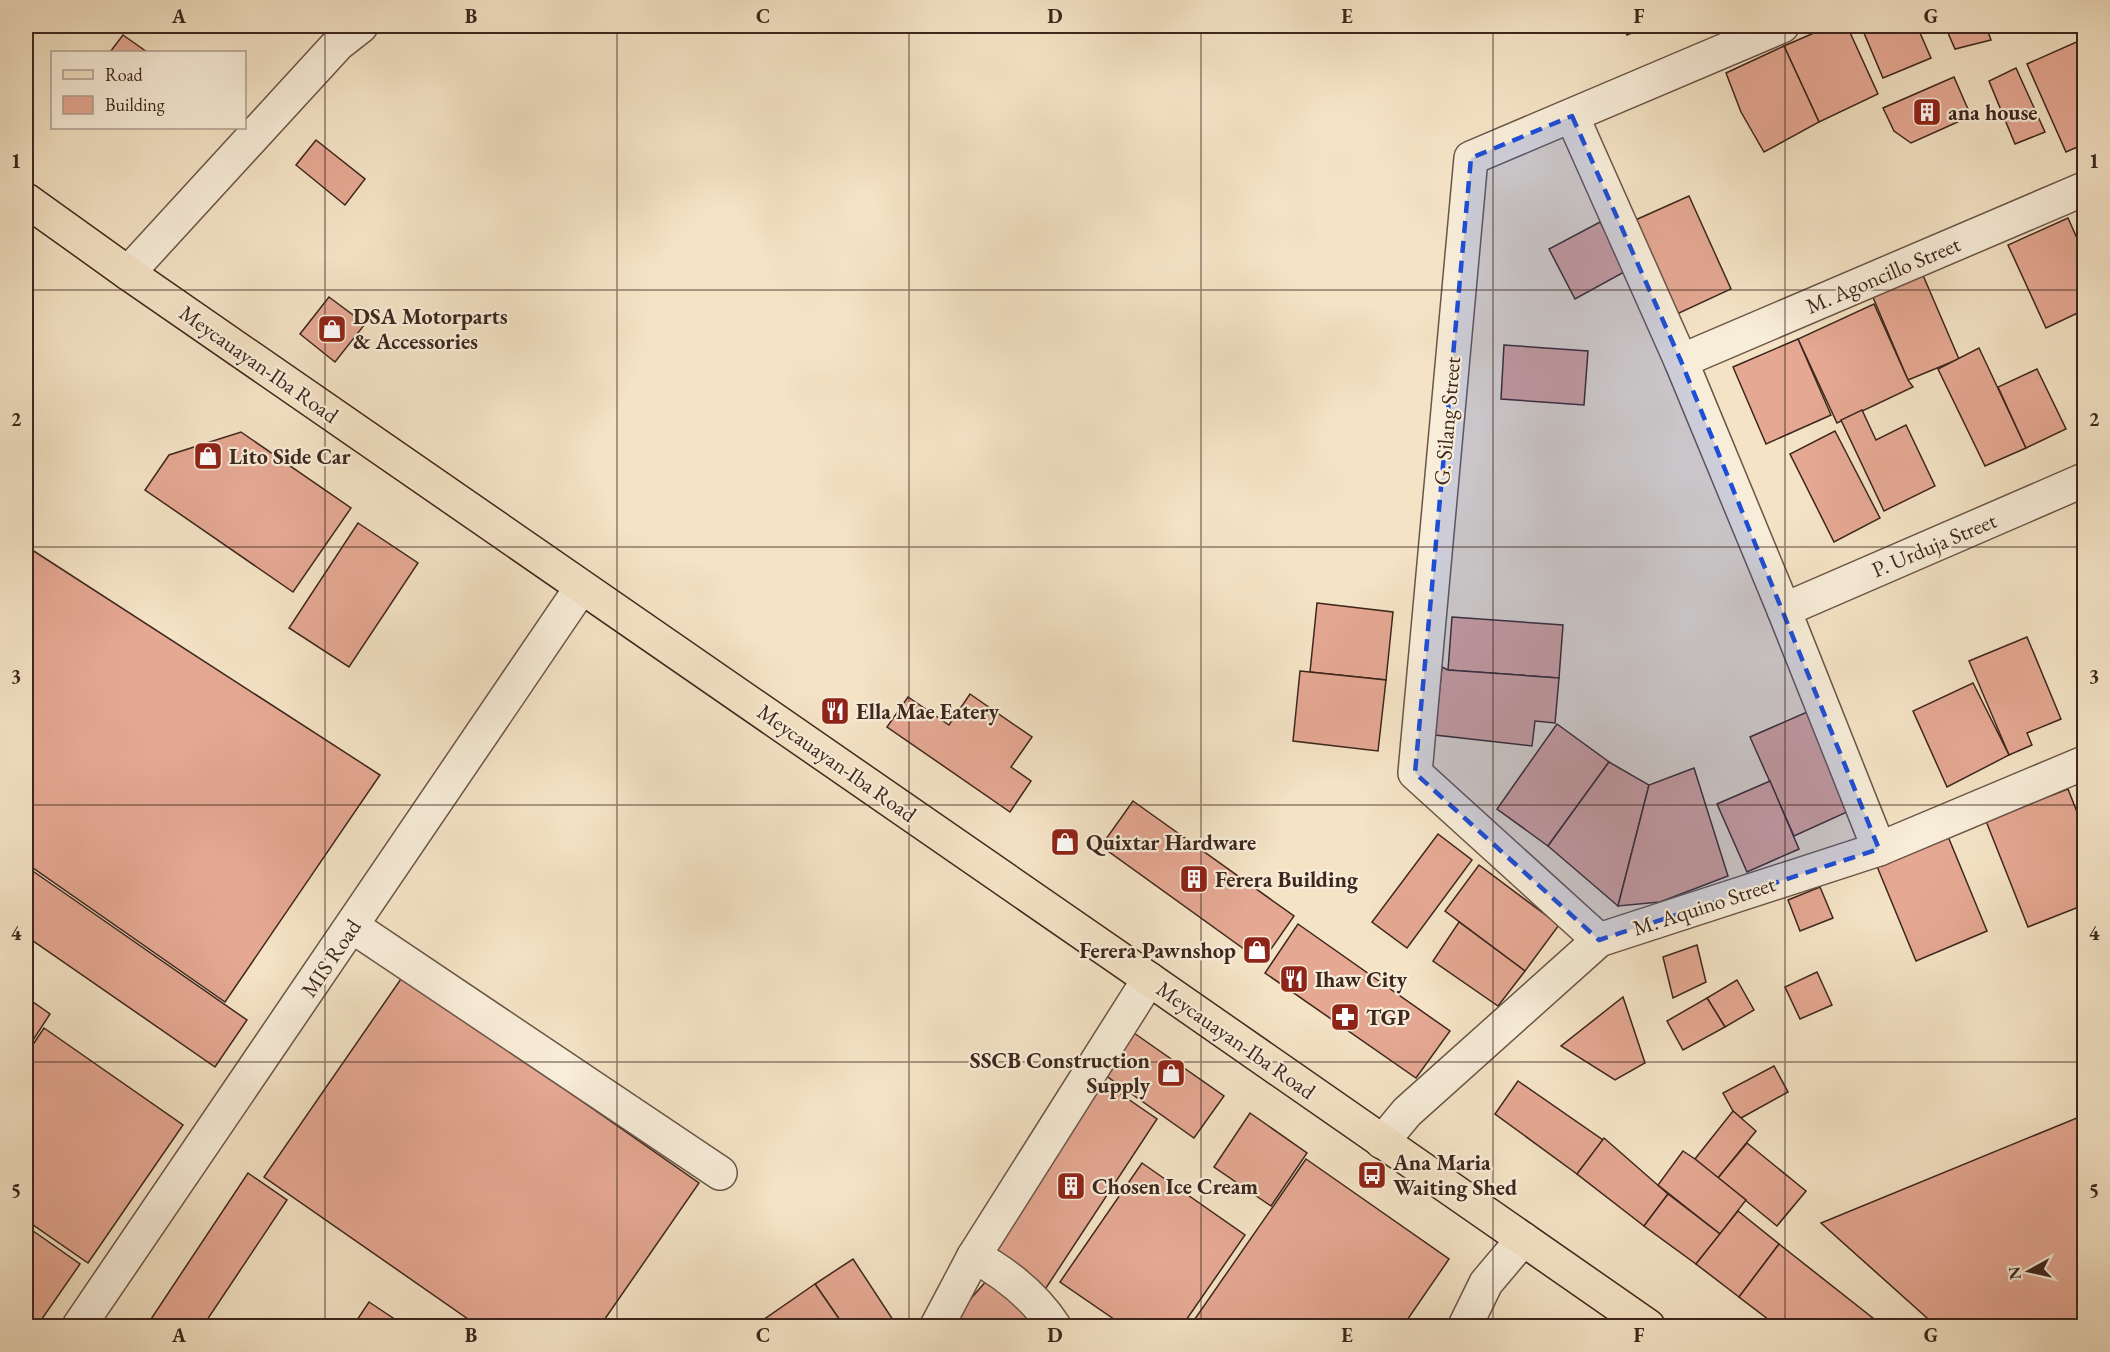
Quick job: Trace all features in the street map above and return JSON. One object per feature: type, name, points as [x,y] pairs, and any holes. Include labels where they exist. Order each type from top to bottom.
[{"type":"main road","name":"Meycauayan-Iba Road","points":[[26,200],[581,588],[1648,1326]]},
{"type":"street","points":[[128,273],[338,45],[361,26]]},
{"type":"street","name":"G. Silang Street","points":[[1599,940],[1415,773],[1471,158],[1782,26]]},
{"type":"street","points":[[1572,116],[1681,361],[1784,610],[1879,849]]},
{"type":"street","name":"M. Agoncillo Street","points":[[1681,361],[2085,189]]},
{"type":"street","name":"P. Urduja Street","points":[[1784,610],[2085,480]]},
{"type":"street","name":"MIS Road","points":[[79,1326],[581,588]]},
{"type":"street","name":"M. Aquino Street","points":[[1382,1142],[1407,1112],[1599,940],[1879,849],[2085,763]]},
{"type":"street","points":[[352,926],[720,1173]]},
{"type":"street","points":[[937,1326],[974,1256],[1149,979]]},
{"type":"street","points":[[1465,1326],[1486,1283],[1523,1239]]},
{"type":"street","points":[[974,1256],[994,1267],[1042,1308],[1054,1326]]},
{"type":"highlighted area","points":[[1572,116],[1681,361],[1879,849],[1599,940],[1415,773],[1471,158]]},
{"type":"building","points":[[1623,26],[1648,26],[1627,35]]},
{"type":"building","points":[[1830,26],[1847,26],[1878,94],[1819,122],[1784,46]]},
{"type":"building","points":[[1861,26],[1917,26],[1931,58],[1883,78]]},
{"type":"building","points":[[1945,26],[1986,26],[1991,40],[1955,49]]},
{"type":"building","points":[[123,35],[146,51],[111,51]]},
{"type":"building","points":[[2081,40],[2084,47],[2084,144],[2066,152],[2027,64]]},
{"type":"building","points":[[1784,46],[1819,122],[1764,152],[1741,112],[1726,73]]},
{"type":"building","points":[[2016,68],[2045,132],[2015,144],[1989,81]]},
{"type":"building","name":"ana house","points":[[1954,77],[1971,116],[1911,143],[1894,131],[1883,108]]},
{"type":"building","points":[[316,140],[365,179],[345,205],[296,165]]},
{"type":"building","points":[[1689,196],[1731,289],[1664,320],[1622,226]]},
{"type":"building","points":[[2068,218],[2084,254],[2084,310],[2046,328],[2008,245]]},
{"type":"building","points":[[1600,222],[1626,271],[1575,299],[1549,249]]},
{"type":"building","points":[[1919,266],[1959,359],[1908,380],[1869,288]]},
{"type":"building","name":"DSA Motorparts & Accessories","points":[[329,297],[365,324],[335,362],[300,334]]},
{"type":"building","points":[[1874,304],[1913,387],[1837,423],[1798,339]]},
{"type":"building","points":[[1798,339],[1831,415],[1766,444],[1733,367]]},
{"type":"building","points":[[1504,345],[1588,351],[1584,405],[1501,399]]},
{"type":"building","points":[[1979,348],[2026,448],[1985,466],[1938,369]]},
{"type":"building","points":[[2037,369],[2066,429],[2026,448],[1998,387]]},
{"type":"building","points":[[1862,410],[1876,440],[1906,425],[1935,486],[1884,511],[1841,420]]},
{"type":"building","points":[[1835,431],[1880,518],[1834,542],[1790,454]]},
{"type":"building","points":[[241,432],[351,508],[293,592],[145,490],[169,455]]},
{"type":"building","points":[[358,523],[418,563],[349,667],[289,628]]},
{"type":"building","points":[[26,546],[380,775],[225,1002],[26,863]]},
{"type":"building","points":[[1317,603],[1393,612],[1386,680],[1310,672]]},
{"type":"building","points":[[1452,617],[1563,625],[1559,678],[1448,670]]},
{"type":"building","points":[[2027,637],[2061,719],[2027,733],[2032,745],[2009,755],[1969,661]]},
{"type":"building","points":[[1442,667],[1448,670],[1559,678],[1555,723],[1535,721],[1532,746],[1435,735]]},
{"type":"building","points":[[1300,671],[1386,680],[1378,751],[1293,741]]},
{"type":"building","points":[[1973,683],[2009,755],[1947,787],[1913,711]]},
{"type":"building","points":[[970,694],[1032,737],[1011,767],[1031,781],[1010,812],[887,727],[908,697],[949,725]]},
{"type":"building","points":[[1814,709],[1858,807],[1794,836],[1750,737]]},
{"type":"building","points":[[1557,724],[1609,762],[1548,846],[1497,809]]},
{"type":"building","points":[[1609,762],[1649,785],[1618,906],[1548,846]]},
{"type":"building","points":[[1694,768],[1728,876],[1660,902],[1618,906],[1649,785]]},
{"type":"building","points":[[1770,781],[1799,849],[1747,872],[1717,804]]},
{"type":"building","points":[[2068,789],[2084,830],[2084,905],[2028,927],[1986,821]]},
{"type":"building","name":"Ferera Building","points":[[1133,801],[1294,916],[1262,962],[1101,846]]},
{"type":"building","points":[[1438,834],[1472,860],[1407,948],[1372,922]]},
{"type":"building","points":[[1947,834],[1987,931],[1916,961],[1876,864]]},
{"type":"building","points":[[1479,865],[1559,925],[1525,971],[1445,911]]},
{"type":"building","points":[[27,867],[247,1020],[215,1067],[26,936]]},
{"type":"building","points":[[1820,887],[1833,918],[1800,931],[1788,900]]},
{"type":"building","points":[[1459,922],[1525,971],[1498,1006],[1433,961]]},
{"type":"building","points":[[1298,924],[1450,1031],[1416,1078],[1265,973]]},
{"type":"building","points":[[1697,945],[1706,982],[1673,998],[1663,957]]},
{"type":"building","points":[[1817,972],[1832,1005],[1800,1019],[1785,987]]},
{"type":"building","points":[[403,976],[699,1183],[600,1326],[478,1326],[264,1177]]},
{"type":"building","points":[[1737,980],[1754,1010],[1725,1027],[1707,998]]},
{"type":"building","points":[[26,997],[50,1014],[26,1051]]},
{"type":"building","points":[[1623,997],[1645,1063],[1615,1080],[1561,1046]]},
{"type":"building","points":[[1707,998],[1725,1027],[1683,1050],[1667,1021]]},
{"type":"building","points":[[44,1028],[183,1125],[88,1263],[26,1220],[26,1055]]},
{"type":"building","points":[[1134,1033],[1224,1096],[1194,1138],[1105,1075]]},
{"type":"building","points":[[1774,1066],[1788,1092],[1741,1118],[1733,1111],[1723,1093]]},
{"type":"building","name":"Chosen Ice Cream","points":[[1099,1079],[1157,1119],[1044,1291],[985,1253]]},
{"type":"building","points":[[1518,1081],[1603,1140],[1577,1174],[1495,1114]]},
{"type":"building","points":[[1733,1111],[1756,1131],[1718,1178],[1695,1159]]},
{"type":"building","points":[[1250,1113],[1307,1153],[1271,1206],[1214,1167]]},
{"type":"building","points":[[2084,1115],[2084,1322],[2072,1326],[1936,1326],[1821,1223]]},
{"type":"building","points":[[1604,1138],[1668,1194],[1644,1226],[1577,1174]]},
{"type":"building","points":[[1747,1143],[1806,1191],[1777,1226],[1718,1178]]},
{"type":"building","points":[[1683,1151],[1746,1200],[1720,1234],[1658,1185]]},
{"type":"building","points":[[1306,1159],[1449,1259],[1403,1326],[1190,1326]]},
{"type":"building","points":[[1142,1163],[1245,1235],[1182,1326],[1124,1326],[1060,1282]]},
{"type":"building","points":[[248,1173],[287,1200],[203,1326],[162,1326],[151,1319]]},
{"type":"building","points":[[1668,1194],[1720,1234],[1696,1264],[1644,1226]]},
{"type":"building","points":[[1738,1211],[1779,1244],[1739,1297],[1696,1264]]},
{"type":"building","points":[[26,1226],[80,1264],[37,1326],[26,1326]]},
{"type":"building","points":[[1779,1244],[1883,1326],[1777,1326],[1739,1297]]},
{"type":"building","points":[[853,1259],[897,1326],[844,1326],[815,1284]]},
{"type":"building","points":[[996,1270],[1036,1313],[1021,1326],[959,1326],[952,1320]]},
{"type":"building","points":[[815,1284],[844,1326],[772,1326],[766,1318]]},
{"type":"building","points":[[369,1302],[405,1326],[353,1326]]},
{"type":"building","points":[[766,1318],[772,1326],[751,1326]]},
{"type":"place","name":"ana house","points":[[1927,112]]},
{"type":"place","name":"DSA Motorparts & Accessories","points":[[332,329]]},
{"type":"place","name":"Lito Side Car","points":[[208,456]]},
{"type":"place","name":"Ella Mae Eatery","points":[[835,711]]},
{"type":"place","name":"Quixtar Hardware","points":[[1065,842]]},
{"type":"place","name":"Ferera Building","points":[[1194,879]]},
{"type":"place","name":"Ferera Pawnshop","points":[[1257,950]]},
{"type":"place","name":"Ihaw City","points":[[1294,979]]},
{"type":"place","name":"TGP","points":[[1345,1017]]},
{"type":"place","name":"SSCB Construction Supply","points":[[1171,1073]]},
{"type":"place","name":"Ana Maria Waiting Shed","points":[[1372,1175]]},
{"type":"place","name":"Chosen Ice Cream","points":[[1071,1186]]}]
